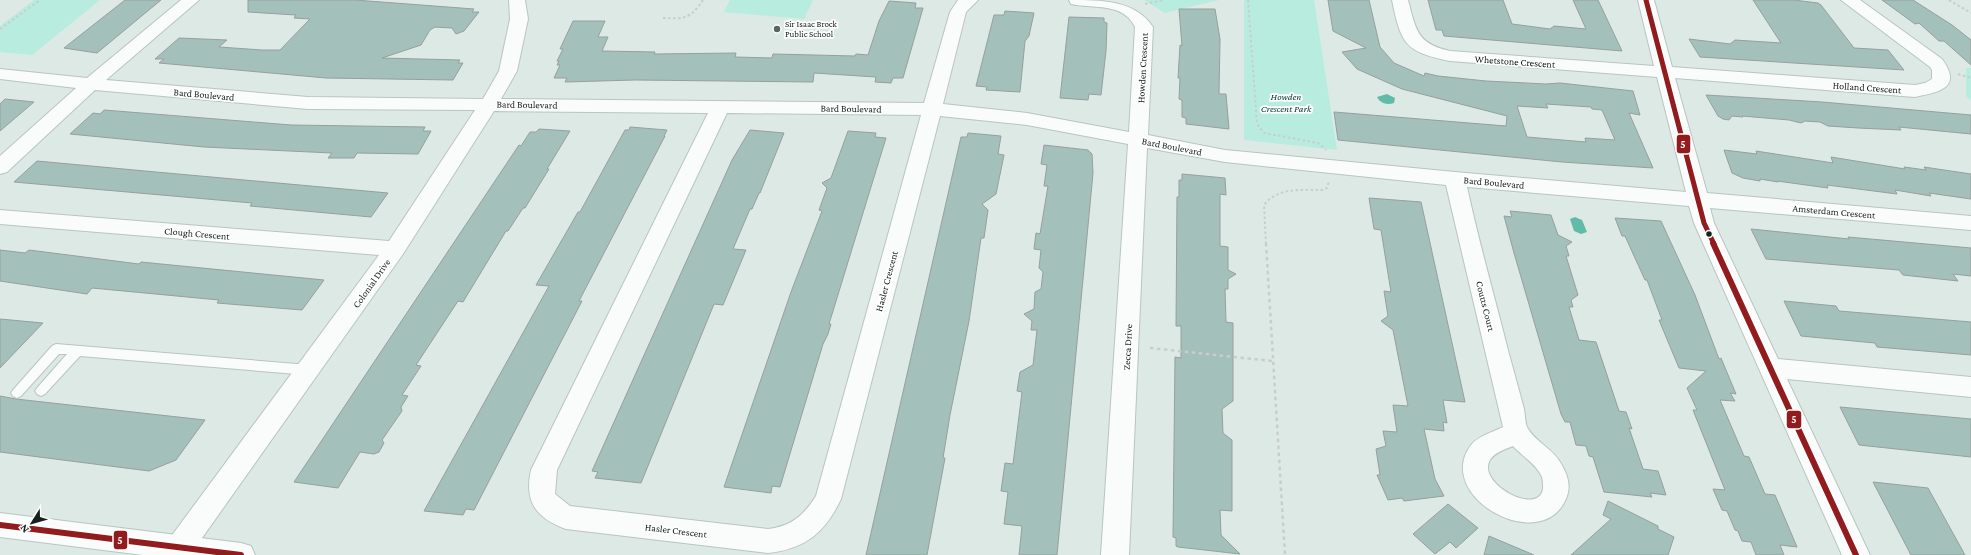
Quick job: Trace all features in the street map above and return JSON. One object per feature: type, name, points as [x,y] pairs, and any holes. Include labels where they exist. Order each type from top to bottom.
[{"type":"street","points":[[0,167],[91,84],[191,0]]},
{"type":"street","name":"Colonial Drive","points":[[180,547],[395,249],[489,104],[508,71],[518,19],[517,0]]},
{"type":"street","points":[[931,109],[958,12],[962,5],[970,0]]},
{"type":"street","name":"Howden Crescent","points":[[1077,0],[1120,5],[1129,8],[1142,19],[1144,26],[1138,139]]},
{"type":"street","name":"Whetstone Crescent","points":[[1400,0],[1408,34],[1411,40],[1431,52],[1450,56],[1664,72]]},
{"type":"street","points":[[1646,0],[1704,223],[1772,368],[1856,555]]},
{"type":"street","name":"Holland Crescent","points":[[1664,72],[1915,91],[1931,88],[1941,81],[1941,70],[1936,63],[1849,0]]},
{"type":"street","name":"Bard Boulevard","points":[[0,74],[91,84],[308,103],[931,109],[1027,119],[1225,156],[1455,179],[1698,199]]},
{"type":"street","name":"Hasler Crescent","points":[[720,107],[544,470],[541,483],[541,494],[543,499],[553,510],[566,517],[768,541],[782,540],[808,526],[819,514],[828,499],[931,109]]},
{"type":"street","name":"Zecca Drive","points":[[1115,555],[1138,139]]},
{"type":"street","name":"Coutts Court","points":[[1455,179],[1517,432]]},
{"type":"street","name":"Amsterdam Crescent","points":[[1698,199],[1971,223]]},
{"type":"street","name":"Clough Crescent","points":[[0,217],[395,249]]},
{"type":"street","points":[[1772,368],[1971,387]]},
{"type":"street","points":[[0,525],[241,555]]},
{"type":"lane","points":[[17,392],[56,349],[309,370]]},
{"type":"lane","points":[[41,391],[77,351]]},
{"type":"path","points":[[0,29],[40,0]]},
{"type":"path","points":[[663,18],[684,19],[703,3],[703,0]]},
{"type":"path","points":[[1145,4],[1164,0]]},
{"type":"path","points":[[1248,0],[1257,124],[1264,133],[1270,135],[1322,145],[1325,148],[1326,153]]},
{"type":"path","points":[[1950,0],[1971,14]]},
{"type":"path","points":[[1285,555],[1272,361],[1264,205],[1267,198],[1275,194],[1282,192],[1322,190],[1327,188],[1329,181]]},
{"type":"path","points":[[1150,348],[1272,361]]},
{"type":"green space","points":[[34,0],[100,0],[32,55],[0,52],[0,26]]},
{"type":"green space","points":[[730,0],[813,0],[804,19],[724,12]]},
{"type":"green space","points":[[1144,0],[1219,0],[1165,13]]},
{"type":"green space","name":"Howden Crescent Park","points":[[1244,0],[1314,0],[1337,150],[1244,140]]},
{"type":"green space","points":[[1966,68],[1971,68],[1971,100],[1966,96]]},
{"type":"shaded area","points":[[1387,94],[1395,98],[1394,103],[1384,103],[1377,97]]},
{"type":"shaded area","points":[[1575,217],[1582,220],[1587,232],[1581,234],[1574,231],[1570,219]]},
{"type":"building","points":[[125,0],[161,0],[97,53],[64,48]]},
{"type":"building","points":[[248,0],[355,0],[474,9],[472,12],[479,12],[464,31],[456,34],[452,28],[435,27],[430,30],[421,45],[382,58],[460,60],[458,63],[463,63],[453,80],[326,78],[159,63],[164,59],[155,59],[179,38],[227,40],[219,47],[280,50],[310,19],[294,18],[296,15],[248,12]]},
{"type":"building","points":[[1328,0],[1369,0],[1380,47],[1394,63],[1424,76],[1425,73],[1438,76],[1486,81],[1546,84],[1560,83],[1633,91],[1640,115],[1629,113],[1653,168],[1562,162],[1338,140],[1334,112],[1506,126],[1507,116],[1402,89],[1357,69],[1342,52],[1366,48],[1333,31]],"holes":[[[1546,104],[1591,107],[1592,109],[1602,110],[1615,140],[1585,138],[1586,142],[1527,137],[1517,106],[1548,108]]]},
{"type":"building","points":[[1428,0],[1503,0],[1512,24],[1550,29],[1554,26],[1586,29],[1573,0],[1598,0],[1622,51],[1444,36],[1442,30],[1436,30]]},
{"type":"building","points":[[1753,0],[1794,0],[1818,3],[1854,48],[1888,50],[1904,70],[1700,57],[1689,39],[1730,44],[1735,40],[1781,43]]},
{"type":"building","points":[[1882,0],[1913,0],[1952,25],[1971,40],[1971,65],[1944,41],[1939,41],[1919,23],[1915,24]]},
{"type":"building","points":[[889,1],[916,3],[915,8],[923,8],[903,78],[893,78],[891,83],[875,82],[876,77],[814,73],[813,82],[635,80],[565,82],[567,78],[554,78],[560,65],[557,65],[559,61],[557,61],[563,49],[560,49],[573,21],[605,21],[598,37],[608,37],[602,51],[655,52],[654,54],[736,53],[735,57],[772,58],[773,54],[855,56],[856,54],[868,55],[879,21]]},
{"type":"building","points":[[1179,9],[1215,9],[1220,39],[1219,94],[1226,94],[1229,129],[1186,124],[1186,118],[1182,117],[1182,100],[1179,99],[1180,78],[1178,78],[1180,45],[1182,46]]},
{"type":"building","points":[[1005,11],[1034,13],[1029,36],[1025,41],[1020,92],[986,90],[987,87],[976,86],[994,15],[1004,15]]},
{"type":"building","points":[[1069,17],[1104,18],[1104,22],[1107,23],[1106,51],[1101,95],[1089,94],[1088,100],[1060,98]]},
{"type":"building","points":[[1706,95],[1822,102],[1971,115],[1971,134],[1899,127],[1901,130],[1828,126],[1820,122],[1805,121],[1801,123],[1789,120],[1742,116],[1743,117],[1732,116],[1729,120],[1718,116]]},
{"type":"building","points":[[5,99],[34,102],[0,131],[0,104]]},
{"type":"building","points":[[104,110],[291,125],[425,127],[423,131],[431,131],[418,154],[357,153],[354,158],[328,158],[332,153],[204,147],[70,134],[93,113],[100,114]]},
{"type":"building","points":[[630,127],[667,130],[579,301],[582,301],[474,510],[466,509],[463,515],[424,511],[549,286],[536,285],[578,212],[580,212],[625,130],[629,130]]},
{"type":"building","points":[[539,129],[570,131],[525,208],[523,208],[508,231],[506,231],[463,302],[458,301],[416,365],[421,366],[402,395],[408,396],[401,407],[402,411],[382,440],[384,443],[379,452],[374,454],[360,452],[338,488],[294,482],[519,145],[521,146],[530,132],[536,132]]},
{"type":"building","points":[[750,130],[784,133],[760,193],[752,209],[750,209],[733,249],[746,250],[723,305],[714,304],[641,483],[595,478],[598,472],[592,471],[732,160]]},
{"type":"building","points":[[848,131],[876,133],[875,137],[886,138],[829,324],[831,324],[828,334],[823,344],[780,487],[772,486],[771,493],[724,487],[791,292],[822,211],[819,210],[827,188],[822,183],[831,178]]},
{"type":"building","points":[[968,133],[1001,136],[998,154],[1004,155],[996,194],[982,204],[988,210],[984,238],[981,238],[969,321],[950,415],[943,458],[945,458],[927,555],[866,555],[961,137],[967,137]]},
{"type":"building","points":[[1044,145],[1088,150],[1092,154],[1093,173],[1057,555],[1019,555],[1022,526],[1004,524],[1008,492],[1001,491],[1005,463],[1013,464],[1022,392],[1017,391],[1020,372],[1033,365],[1037,330],[1031,330],[1032,321],[1024,314],[1034,309],[1035,292],[1041,289],[1043,272],[1039,268],[1041,250],[1034,249],[1036,233],[1040,234],[1048,186],[1044,186],[1047,165],[1041,164]]},
{"type":"building","points":[[1724,150],[1757,154],[1756,151],[1833,163],[1831,157],[1905,169],[1904,167],[1926,170],[1924,167],[1971,174],[1971,199],[1929,193],[1931,196],[1895,190],[1897,194],[1827,185],[1828,188],[1743,178],[1732,173]]},
{"type":"building","points":[[37,161],[388,193],[371,217],[250,206],[252,203],[14,182]]},
{"type":"building","points":[[1182,174],[1225,178],[1226,195],[1220,194],[1220,246],[1228,247],[1228,270],[1236,274],[1228,279],[1228,289],[1225,289],[1226,322],[1233,323],[1233,401],[1222,409],[1223,433],[1232,440],[1232,511],[1220,510],[1221,535],[1240,554],[1178,547],[1176,546],[1176,538],[1173,537],[1175,357],[1181,358],[1181,326],[1176,326],[1177,197],[1179,197],[1179,180],[1182,180]]},
{"type":"building","points":[[1369,198],[1421,202],[1465,402],[1443,400],[1447,423],[1443,422],[1444,431],[1424,429],[1435,479],[1444,496],[1404,501],[1402,498],[1388,500],[1377,475],[1380,475],[1376,449],[1386,446],[1383,431],[1397,432],[1393,405],[1408,406],[1393,330],[1381,321],[1388,316],[1384,291],[1391,292],[1381,230],[1374,229]]},
{"type":"building","points":[[1510,211],[1551,215],[1558,235],[1572,242],[1566,246],[1569,256],[1566,256],[1578,295],[1571,300],[1573,307],[1569,307],[1579,340],[1596,342],[1619,411],[1626,412],[1632,429],[1629,428],[1643,469],[1658,471],[1666,495],[1650,493],[1652,497],[1604,492],[1593,457],[1589,456],[1586,446],[1576,445],[1570,422],[1565,422],[1561,414],[1514,253],[1504,216],[1512,217]]},
{"type":"building","points":[[1615,218],[1661,221],[1695,295],[1719,359],[1721,358],[1736,394],[1730,393],[1735,401],[1720,400],[1744,456],[1749,457],[1765,494],[1775,495],[1797,547],[1780,545],[1784,555],[1756,555],[1751,542],[1742,541],[1738,531],[1735,530],[1727,511],[1722,510],[1713,489],[1725,490],[1693,410],[1697,410],[1687,388],[1706,371],[1679,368],[1659,320],[1662,320],[1647,280],[1645,280],[1625,236],[1622,236]]},
{"type":"building","points":[[1751,229],[1849,239],[1848,237],[1971,248],[1971,276],[1953,274],[1958,281],[1903,275],[1899,270],[1766,259]]},
{"type":"building","points":[[0,250],[25,253],[29,250],[139,264],[141,262],[324,280],[302,310],[217,303],[219,300],[92,288],[87,294],[0,281]]},
{"type":"building","points":[[1784,301],[1836,306],[1839,311],[1971,322],[1971,355],[1877,347],[1875,343],[1801,336]]},
{"type":"building","points":[[0,319],[43,323],[0,368]]},
{"type":"building","points":[[0,396],[205,420],[176,460],[149,471],[0,452]]},
{"type":"building","points":[[1840,407],[1971,419],[1971,457],[1859,445]]},
{"type":"building","points":[[1873,482],[1928,488],[1965,555],[1911,555]]},
{"type":"building","points":[[1608,501],[1658,526],[1658,529],[1674,537],[1668,555],[1571,555],[1611,519],[1603,515]]},
{"type":"building","points":[[1448,504],[1478,528],[1456,548],[1450,542],[1435,554],[1413,534]]},
{"type":"building","points":[[1489,536],[1534,555],[1484,555]]},
{"type":"transit line","name":"5","points":[[1646,0],[1704,223],[1856,555]]},
{"type":"transit line","name":"5","points":[[0,525],[241,555]]},
{"type":"place","name":"Sir Isaac Brock Public School","points":[[777,29]]}]
